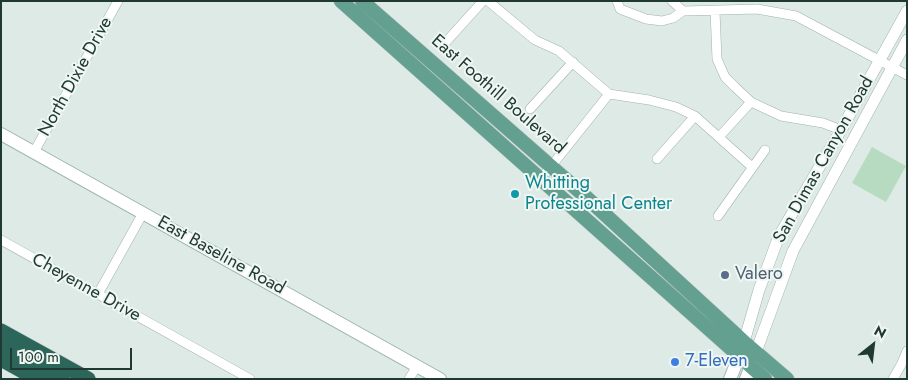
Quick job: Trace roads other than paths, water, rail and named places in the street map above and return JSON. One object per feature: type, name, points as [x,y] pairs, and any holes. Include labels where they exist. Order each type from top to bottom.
[{"type":"highway","points":[[1,331],[88,379]]},
{"type":"highway","points":[[1,345],[62,379]]},
{"type":"highway","points":[[1,359],[37,379]]},
{"type":"highway","points":[[1,369],[19,379]]},
{"type":"main road","name":"East Foothill Boulevard","points":[[341,1],[367,7],[551,166],[744,342],[751,366]]},
{"type":"main road","name":"East Foothill Boulevard","points":[[367,7],[541,179],[765,379]]},
{"type":"main road","name":"East Baseline Road","points":[[1,134],[440,379]]},
{"type":"main road","points":[[730,379],[744,342]]},
{"type":"main road","name":"East Foothill Boulevard","points":[[751,366],[787,379]]},
{"type":"street","name":"North Dixie Drive","points":[[34,152],[118,1]]},
{"type":"street","points":[[445,43],[483,1]]},
{"type":"street","points":[[488,1],[536,40],[559,51],[609,94],[649,100],[676,107],[695,116],[752,167]]},
{"type":"street","points":[[617,1],[620,9],[646,19],[662,21],[673,18],[683,11],[756,9],[796,16],[907,75]]},
{"type":"street","points":[[672,1],[683,11]]},
{"type":"street","points":[[715,11],[717,59],[725,77],[751,102],[781,116],[822,123],[841,130]]},
{"type":"street","name":"San Dimas Canyon Road","points":[[744,342],[759,290],[779,236],[907,11]]},
{"type":"street","name":"San Dimas Canyon Road","points":[[751,366],[793,251],[907,40]]},
{"type":"street","points":[[530,109],[573,62]]},
{"type":"street","points":[[541,179],[609,94]]},
{"type":"street","points":[[719,137],[751,102]]},
{"type":"street","points":[[657,160],[695,116]]},
{"type":"street","points":[[718,216],[765,150]]},
{"type":"street","points":[[98,294],[143,213]]},
{"type":"street","name":"Cheyenne Drive","points":[[1,240],[250,379]]},
{"type":"street","points":[[893,379],[902,365],[907,350]]},
{"type":"street","points":[[409,379],[417,366]]},
{"type":"place","name":"Whitting Professional Center","points":[[515,194]]},
{"type":"place","name":"Valero","points":[[725,275]]},
{"type":"place","name":"7-Eleven","points":[[675,362]]}]
